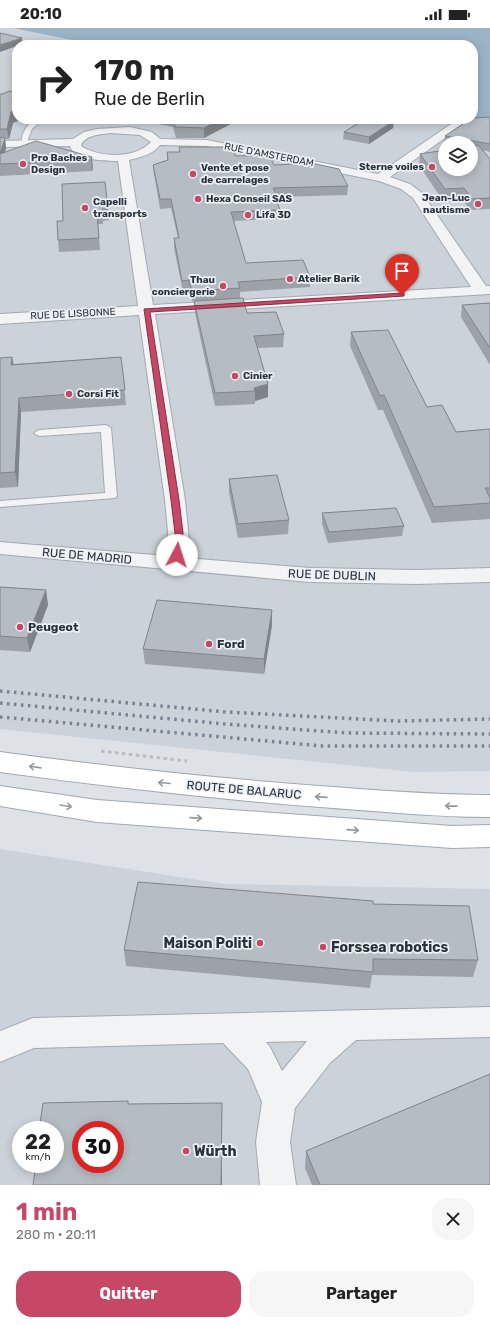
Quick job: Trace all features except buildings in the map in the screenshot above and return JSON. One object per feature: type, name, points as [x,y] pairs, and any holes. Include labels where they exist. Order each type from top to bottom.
[{"type":"main road","name":"ROUTE DE BALARUC","points":[[0,762],[118,778],[284,794],[447,806],[490,806]]},
{"type":"main road","points":[[0,796],[97,811],[452,837],[490,836]]},
{"type":"street","points":[[104,124],[111,130]]},
{"type":"street","points":[[380,178],[458,124]]},
{"type":"street","points":[[111,130],[138,131],[155,138],[157,142],[155,147],[148,151],[123,157],[87,154],[79,151],[75,147],[76,142],[80,138],[88,134],[111,130]]},
{"type":"street","points":[[0,144],[76,142]]},
{"type":"street","name":"RUE D'AMSTERDAM","points":[[157,142],[207,143],[380,178],[410,188],[418,196],[486,290]]},
{"type":"street","points":[[123,157],[179,533],[177,555],[174,563]]},
{"type":"street","name":"RUE DE LISBONNE","points":[[0,319],[486,290]]},
{"type":"street","name":"RUE DE MADRID","points":[[0,548],[174,563]]},
{"type":"street","name":"RUE DE DUBLIN","points":[[174,563],[310,575],[416,577],[490,575]]},
{"type":"street","points":[[0,1047],[33,1032],[490,1022]]},
{"type":"street","points":[[278,1185],[273,1142],[279,1101],[319,1052],[350,1024]]},
{"type":"street","points":[[229,1028],[259,1058],[279,1101]]},
{"type":"lane","points":[[24,143],[31,124]]},
{"type":"lane","points":[[0,504],[111,496],[106,428],[39,433]]},
{"type":"shaded area","points":[[0,28],[13,28],[72,40],[12,40],[12,124],[478,124],[478,118],[490,118],[490,771],[414,772],[0,729]]},
{"type":"shaded area","points":[[0,849],[224,884],[490,889],[490,1185],[0,1185]]},
{"type":"water","points":[[13,28],[490,28],[490,118],[478,119],[478,40],[72,40]]},
{"type":"railway","points":[[0,691],[226,712],[397,721],[490,719]]},
{"type":"railway","points":[[0,703],[225,724],[347,733],[490,734]]},
{"type":"railway","points":[[0,717],[323,746],[490,746]]},
{"type":"place","name":"Pro Baches Design","points":[[23,164]]},
{"type":"place","name":"Sterne voiles","points":[[432,167]]},
{"type":"place","name":"Vente et pose de carrelages","points":[[193,174]]},
{"type":"place","name":"Hexa Conseil SAS","points":[[198,199]]},
{"type":"place","name":"Jean-Luc nautisme","points":[[478,204]]},
{"type":"place","name":"Capelli transports","points":[[85,208]]},
{"type":"place","name":"Lifa 3D","points":[[248,215]]},
{"type":"place","name":"Atelier Barik","points":[[290,279]]},
{"type":"place","name":"Thau conciergerie","points":[[223,286]]},
{"type":"place","name":"Cinier","points":[[235,376]]},
{"type":"place","name":"Corsi Fit","points":[[69,394]]},
{"type":"place","name":"Peugeot","points":[[20,627]]},
{"type":"place","name":"Ford","points":[[209,644]]},
{"type":"place","name":"Maison Politi","points":[[260,943]]},
{"type":"place","name":"Forssea robotics","points":[[323,947]]},
{"type":"place","name":"Würth","points":[[186,1151]]},
{"type":"route","points":[[177,555],[179,533],[175,500],[147,310],[402,295]]}]
